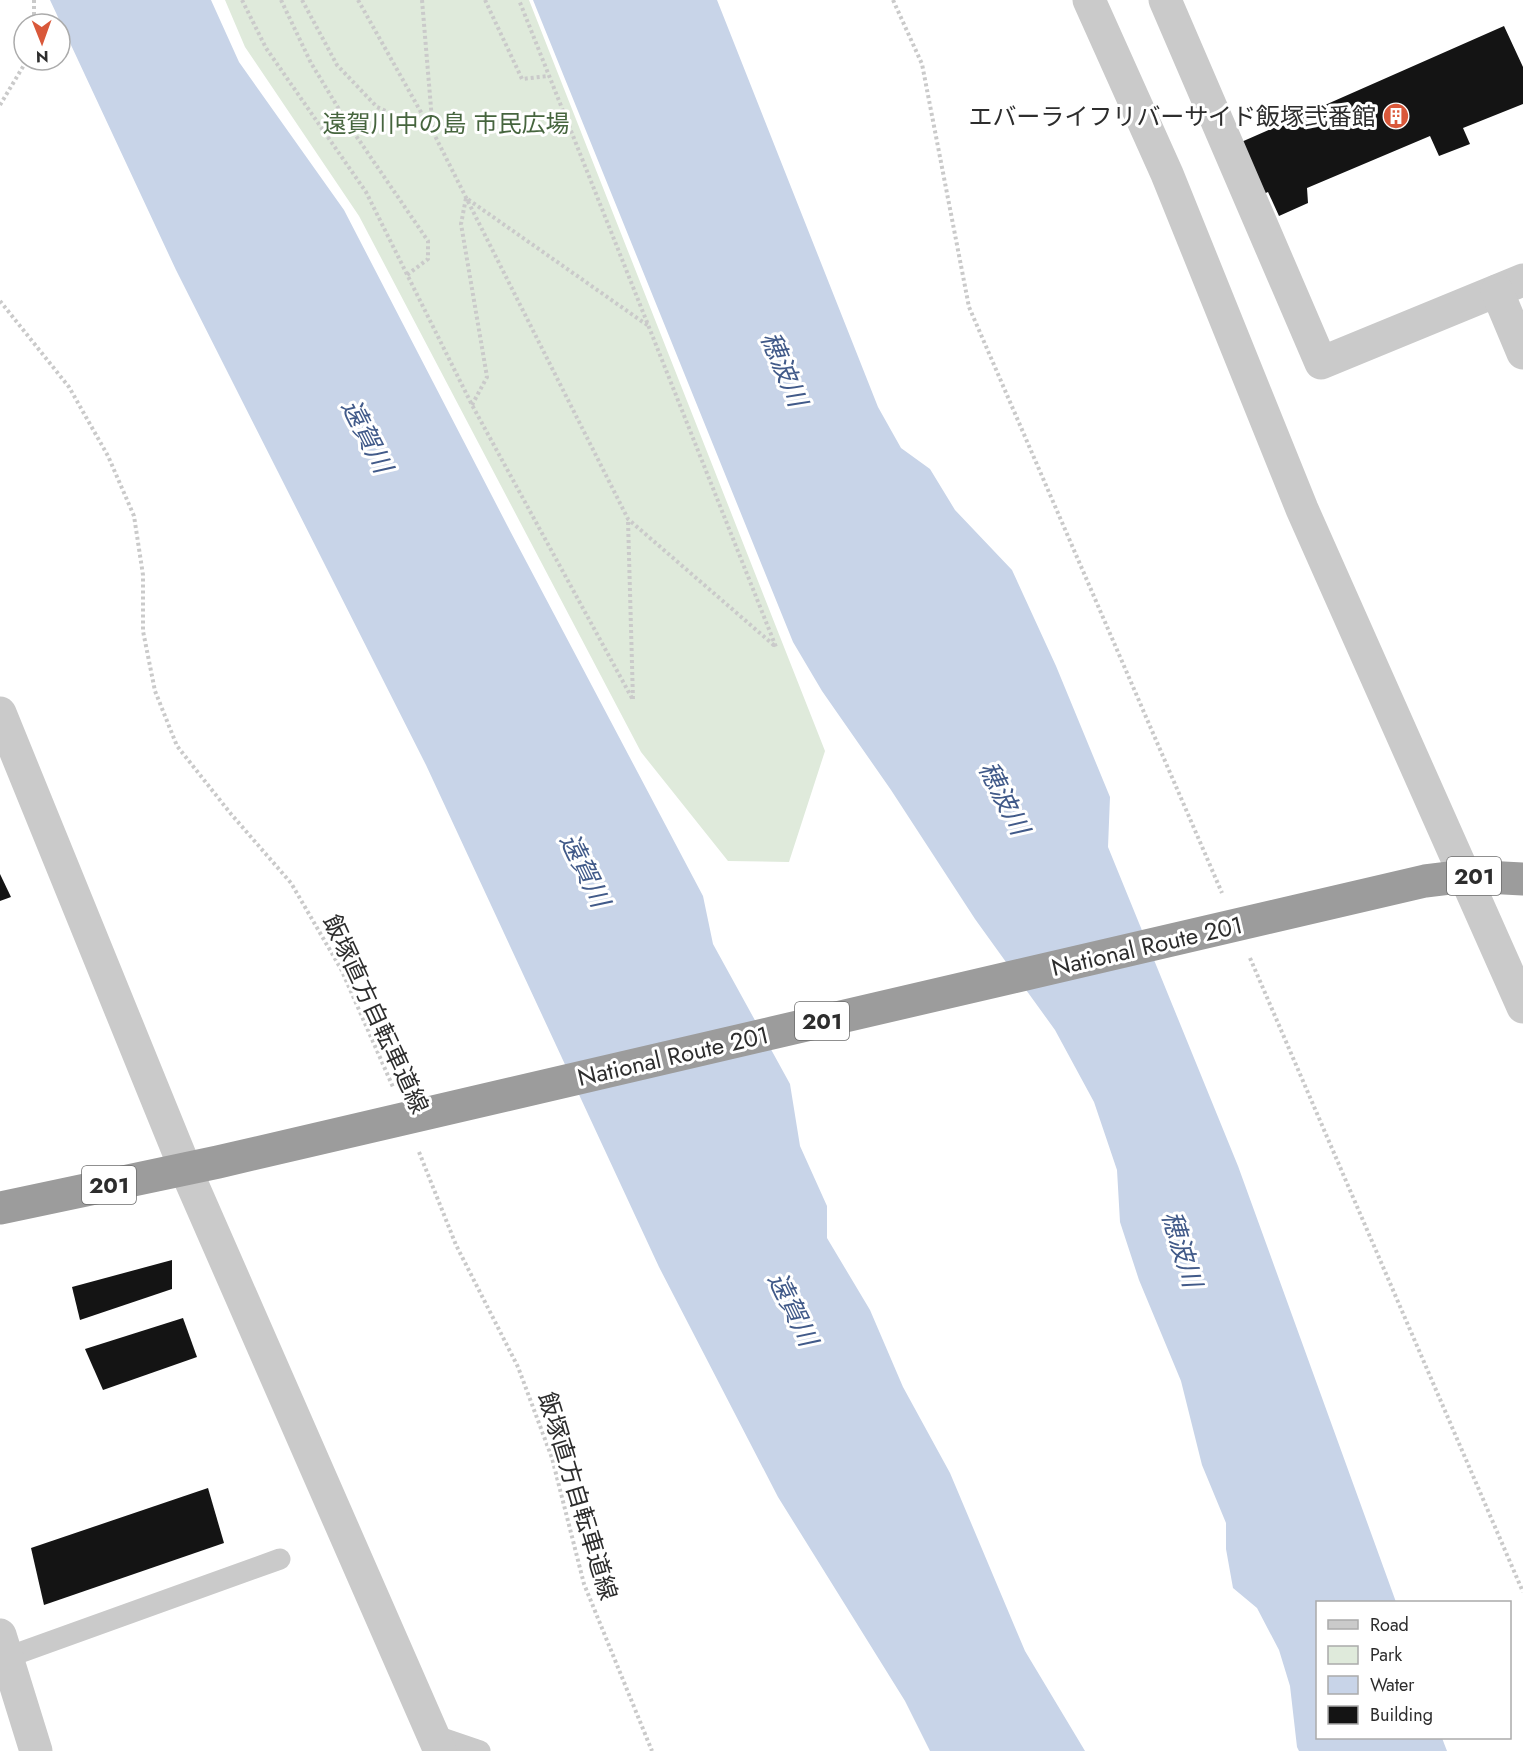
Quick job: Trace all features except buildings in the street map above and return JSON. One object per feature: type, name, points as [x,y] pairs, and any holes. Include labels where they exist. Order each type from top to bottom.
[{"type":"highway","name":"National Route 201","points":[[0,1208],[218,1162],[1425,881],[1467,876],[1523,879]]},
{"type":"street","points":[[1089,0],[1167,174],[1302,508],[1467,876],[1523,1007]]},
{"type":"street","points":[[1165,0],[1321,363],[1510,285],[1523,353]]},
{"type":"street","points":[[0,713],[185,1168],[437,1743]]},
{"type":"street","points":[[1467,876],[1523,863]]},
{"type":"street","points":[[2,1651],[36,1751]]},
{"type":"lane","points":[[2,1651],[280,1559]]},
{"type":"lane","points":[[437,1743],[480,1751]]},
{"type":"path","points":[[242,0],[266,48],[366,192],[471,405],[633,700],[628,519]]},
{"type":"path","points":[[281,0],[311,63],[348,124],[428,241],[428,259],[407,275]]},
{"type":"path","points":[[302,0],[337,65],[376,106],[433,132]]},
{"type":"path","points":[[358,0],[433,132],[628,519],[776,647],[651,327],[519,0]]},
{"type":"path","points":[[422,0],[433,132]]},
{"type":"path","points":[[485,0],[522,79],[548,76]]},
{"type":"path","points":[[893,0],[922,64],[969,307],[1226,902]]},
{"type":"path","points":[[0,105],[20,72]]},
{"type":"path","points":[[466,198],[461,224],[487,377],[471,405]]},
{"type":"path","points":[[466,198],[651,327]]},
{"type":"path","name":"飯塚直方自転車道線","points":[[0,301],[69,387],[108,456],[134,516],[143,575],[143,631],[155,691],[177,746],[231,814],[291,883],[340,969],[396,1094]]},
{"type":"path","points":[[1249,956],[1523,1592]]},
{"type":"path","name":"飯塚直方自転車道線","points":[[417,1148],[456,1245],[518,1366],[552,1458],[584,1584],[652,1751]]},
{"type":"green space","name":"遠賀川中の島 市民広場","points":[[225,0],[529,0],[825,751],[789,862],[728,861],[641,752],[359,216],[245,47]]},
{"type":"water","name":"遠賀川","points":[[50,0],[211,0],[239,62],[344,210],[703,896],[713,944],[790,1084],[800,1146],[827,1206],[827,1238],[870,1310],[903,1387],[950,1473],[1025,1651],[1085,1751],[930,1751],[905,1701],[778,1497],[659,1267],[426,765],[176,270],[72,47],[72,12],[56,12]]},
{"type":"water","name":"穂波川","points":[[533,0],[717,0],[878,407],[901,448],[930,469],[955,510],[1012,570],[1056,666],[1110,797],[1108,847],[1238,1166],[1396,1601],[1316,1601],[1316,1739],[1442,1739],[1447,1751],[1299,1751],[1290,1686],[1279,1650],[1257,1608],[1233,1588],[1226,1549],[1226,1523],[1202,1465],[1181,1381],[1139,1280],[1120,1222],[1117,1170],[1094,1102],[1055,1030],[975,919],[891,790],[822,691],[793,642]]},
{"type":"place","name":"エバーライフリバーサイド飯塚弐番館","points":[[1396,116]]}]
